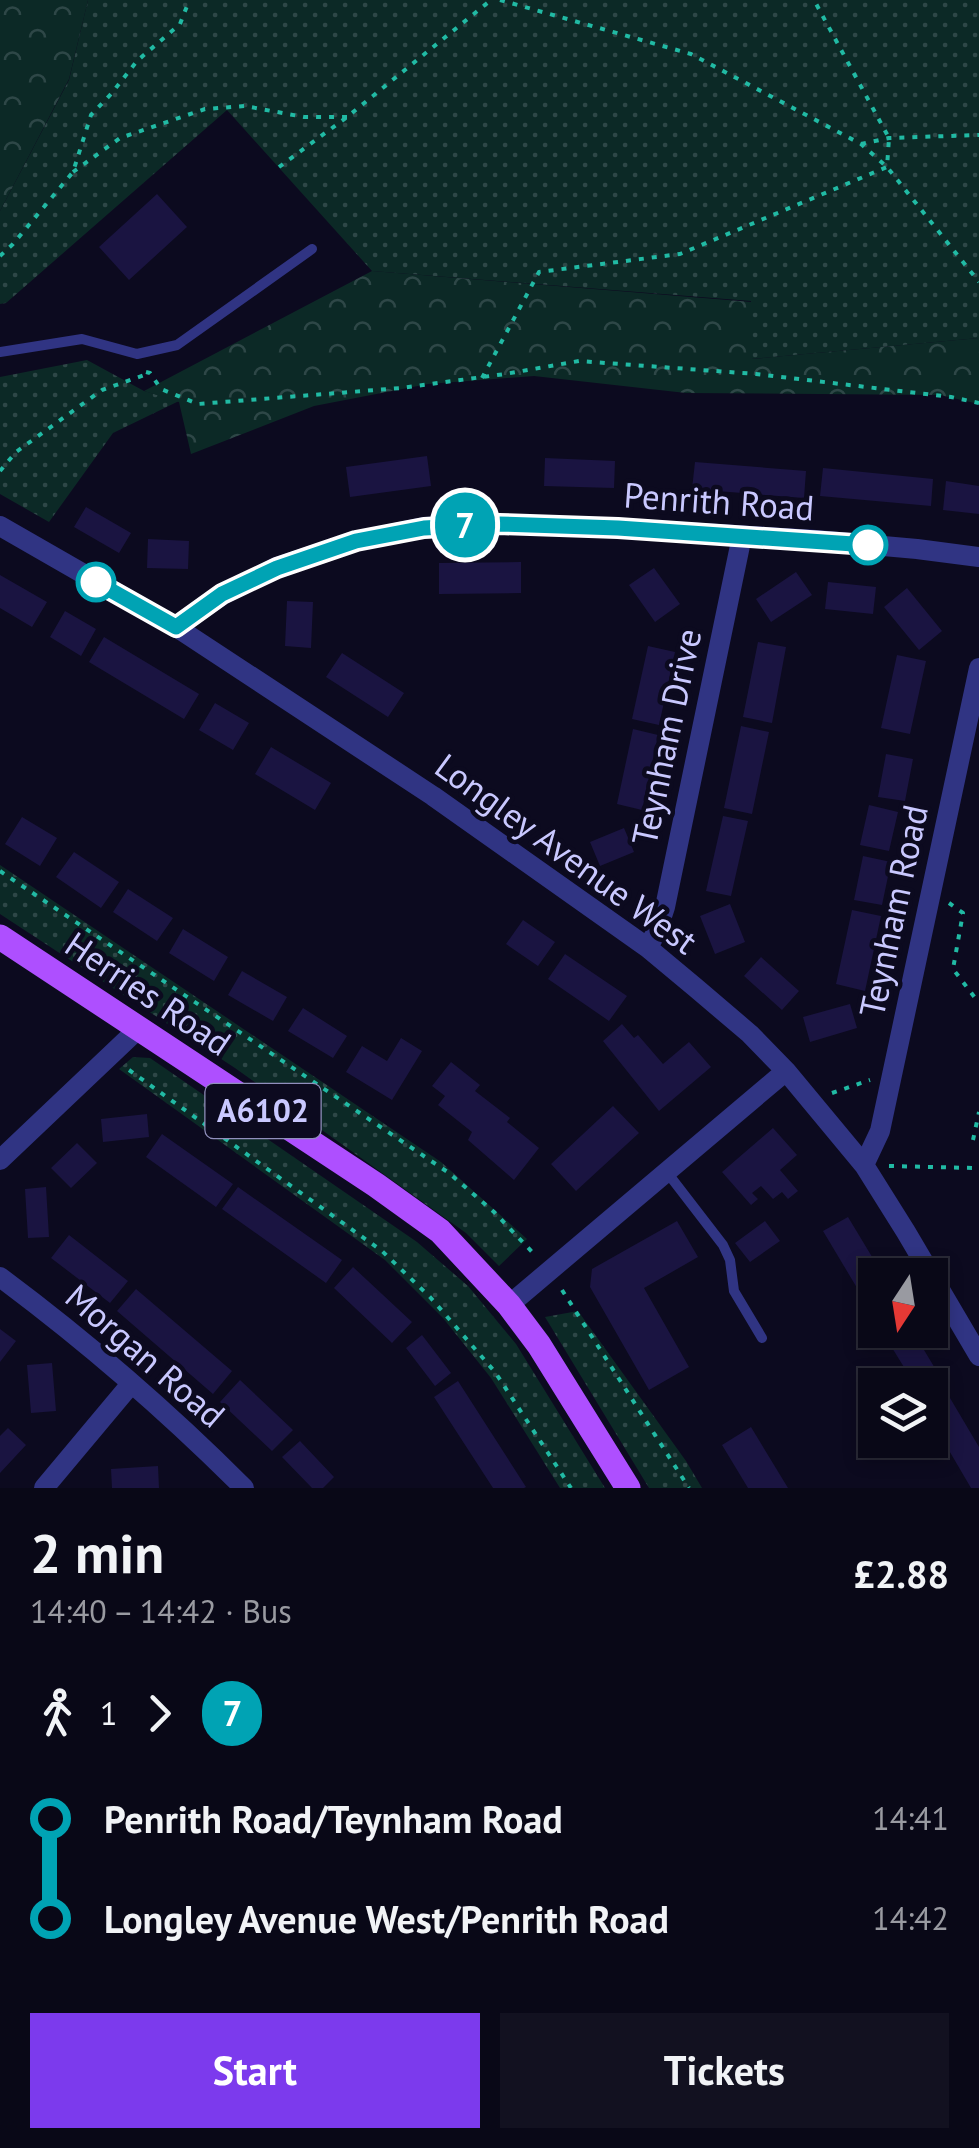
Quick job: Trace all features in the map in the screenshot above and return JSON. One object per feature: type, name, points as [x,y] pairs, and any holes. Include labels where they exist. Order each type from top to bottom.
[{"type":"main road","name":"Herries Road","points":[[0,937],[376,1185],[440,1232],[508,1305],[539,1345],[628,1488]]},
{"type":"street","name":"Penrith Road","points":[[176,627],[222,594],[277,568],[356,541],[424,528],[519,524],[618,528],[917,549],[979,557]]},
{"type":"street","name":"Longley Avenue West","points":[[0,526],[176,627],[434,796],[648,948],[750,1034],[864,1165],[979,1356]]},
{"type":"street","name":"Teynham Drive","points":[[648,948],[665,907],[742,536]]},
{"type":"street","name":"Teynham Road","points":[[864,1165],[880,1131],[979,668]]},
{"type":"street","points":[[0,1160],[137,1030]]},
{"type":"street","points":[[508,1305],[786,1071]]},
{"type":"street","name":"Morgan Road","points":[[0,1277],[131,1384],[244,1488]]},
{"type":"street","points":[[44,1488],[131,1384]]},
{"type":"lane","points":[[0,352],[82,339],[137,354],[178,345],[312,250]]},
{"type":"lane","points":[[666,1170],[723,1246],[730,1260],[734,1291],[762,1338]]},
{"type":"path","points":[[73,172],[91,115],[137,61],[180,24],[186,0]]},
{"type":"path","points":[[280,167],[490,0]]},
{"type":"path","points":[[500,0],[691,54],[862,144],[887,167],[979,282]]},
{"type":"path","points":[[814,0],[889,138],[887,167]]},
{"type":"path","points":[[0,256],[73,172],[120,138],[205,109],[245,106],[304,117],[346,116]]},
{"type":"path","points":[[862,144],[889,138],[979,135]]},
{"type":"path","points":[[482,378],[539,272],[680,254],[887,167]]},
{"type":"path","points":[[136,368],[150,373],[161,390],[198,404],[401,388],[579,361],[756,374],[979,403]]},
{"type":"path","points":[[0,470],[16,452],[102,390],[150,373]]},
{"type":"path","points":[[0,871],[449,1173],[494,1212],[549,1270],[688,1488]]},
{"type":"path","points":[[928,905],[942,898],[964,913],[953,969],[979,1002]]},
{"type":"path","points":[[109,1055],[382,1251],[430,1297],[495,1372],[571,1488]]},
{"type":"path","points":[[810,1099],[893,1072]]},
{"type":"path","points":[[973,1140],[979,1112]]},
{"type":"path","points":[[864,1165],[974,1168]]},
{"type":"green space","points":[[0,0],[88,0],[69,79],[0,211]]},
{"type":"green space","points":[[88,0],[979,0],[979,338],[751,359],[751,301],[372,271],[227,110],[6,303],[0,304],[0,211],[69,80]]},
{"type":"green space","points":[[372,271],[752,302],[752,359],[979,338],[979,404],[940,395],[686,393],[534,376],[428,384],[314,406],[191,454],[179,402],[144,391]]},
{"type":"green space","points":[[87,360],[144,391],[179,401],[113,433],[49,522],[0,494],[0,377]]},
{"type":"green space","points":[[0,865],[441,1162],[527,1239],[499,1266],[466,1233],[235,1068],[0,914]]},
{"type":"green space","points":[[133,1057],[150,1058],[417,1242],[468,1286],[516,1344],[605,1488],[560,1488],[491,1378],[443,1318],[385,1260],[119,1069]]},
{"type":"green space","points":[[578,1311],[702,1488],[649,1488],[545,1317]]},
{"type":"building","points":[[157,194],[187,227],[129,280],[99,247]]},
{"type":"building","points":[[427,456],[431,486],[350,497],[346,467]]},
{"type":"building","points":[[545,458],[615,461],[614,488],[544,486]]},
{"type":"building","points":[[695,462],[806,471],[804,498],[692,489]]},
{"type":"building","points":[[823,468],[933,479],[931,506],[820,496]]},
{"type":"building","points":[[946,481],[979,486],[979,514],[943,510]]},
{"type":"building","points":[[86,507],[131,533],[119,553],[74,527]]},
{"type":"building","points":[[148,539],[189,541],[188,569],[147,568]]},
{"type":"building","points":[[521,562],[521,593],[439,594],[439,563]]},
{"type":"building","points":[[654,568],[680,604],[655,622],[629,585]]},
{"type":"building","points":[[796,572],[812,595],[771,622],[756,599]]},
{"type":"building","points":[[0,575],[47,602],[32,627],[0,608]]},
{"type":"building","points":[[828,582],[876,587],[873,614],[825,609]]},
{"type":"building","points":[[907,588],[942,631],[919,650],[884,607]]},
{"type":"building","points":[[287,601],[313,602],[311,648],[285,646]]},
{"type":"building","points":[[65,611],[96,629],[81,656],[50,637]]},
{"type":"building","points":[[104,637],[199,694],[184,719],[89,662]]},
{"type":"building","points":[[758,642],[786,647],[772,723],[743,717]]},
{"type":"building","points":[[648,646],[675,652],[659,725],[632,719]]},
{"type":"building","points":[[342,653],[404,693],[388,717],[326,677]]},
{"type":"building","points":[[897,655],[926,661],[910,734],[881,728]]},
{"type":"building","points":[[215,703],[249,723],[233,750],[199,730]]},
{"type":"building","points":[[741,726],[769,732],[752,814],[724,808]]},
{"type":"building","points":[[633,729],[658,735],[642,810],[617,804]]},
{"type":"building","points":[[271,747],[331,783],[315,810],[255,774]]},
{"type":"building","points":[[886,754],[913,759],[905,801],[878,797]]},
{"type":"building","points":[[869,805],[898,812],[889,851],[860,845]]},
{"type":"building","points":[[723,816],[748,821],[731,896],[706,891]]},
{"type":"building","points":[[22,817],[57,838],[40,866],[5,844]]},
{"type":"building","points":[[624,828],[634,852],[600,866],[590,842]]},
{"type":"building","points":[[74,852],[119,882],[101,908],[56,877]]},
{"type":"building","points":[[863,856],[891,862],[882,905],[854,900]]},
{"type":"building","points":[[128,889],[173,918],[157,941],[113,912]]},
{"type":"building","points":[[730,904],[745,942],[715,954],[700,916]]},
{"type":"building","points":[[852,910],[881,916],[865,991],[836,984]]},
{"type":"building","points":[[523,920],[555,942],[538,966],[506,944]]},
{"type":"building","points":[[183,929],[228,957],[214,981],[169,953]]},
{"type":"building","points":[[565,954],[627,996],[609,1021],[548,979]]},
{"type":"building","points":[[761,957],[799,991],[782,1010],[744,976]]},
{"type":"building","points":[[242,971],[287,997],[273,1021],[228,995]]},
{"type":"building","points":[[850,1004],[857,1028],[810,1042],[803,1017]]},
{"type":"building","points":[[303,1008],[347,1036],[333,1058],[288,1031]]},
{"type":"building","points":[[622,1024],[634,1038],[638,1035],[663,1064],[689,1042],[711,1067],[659,1111],[603,1041]]},
{"type":"building","points":[[401,1038],[422,1051],[392,1100],[346,1072],[362,1046],[387,1061]]},
{"type":"building","points":[[451,1062],[480,1085],[475,1091],[510,1118],[507,1122],[539,1148],[514,1180],[468,1140],[472,1132],[438,1105],[445,1096],[432,1086]]},
{"type":"building","points":[[613,1106],[639,1133],[576,1191],[551,1164]]},
{"type":"building","points":[[147,1114],[149,1137],[103,1142],[101,1119]]},
{"type":"building","points":[[773,1128],[797,1155],[780,1170],[798,1191],[788,1199],[782,1192],[773,1199],[761,1186],[752,1193],[758,1199],[751,1205],[722,1172]]},
{"type":"building","points":[[162,1134],[233,1184],[216,1207],[146,1157]]},
{"type":"building","points":[[77,1143],[97,1163],[71,1188],[51,1168]]},
{"type":"building","points":[[46,1187],[49,1237],[28,1238],[25,1189]]},
{"type":"building","points":[[238,1187],[342,1260],[326,1283],[222,1209]]},
{"type":"building","points":[[848,1217],[873,1258],[858,1258],[858,1290],[823,1231]]},
{"type":"building","points":[[677,1221],[698,1257],[644,1288],[689,1367],[649,1390],[590,1287],[592,1269]]},
{"type":"building","points":[[765,1221],[780,1241],[750,1262],[735,1243]]},
{"type":"building","points":[[69,1235],[128,1281],[110,1303],[51,1258]]},
{"type":"building","points":[[353,1267],[412,1322],[392,1343],[334,1288]]},
{"type":"building","points":[[136,1289],[232,1371],[213,1394],[117,1311]]},
{"type":"building","points":[[0,1329],[16,1341],[0,1362]]},
{"type":"building","points":[[422,1335],[451,1373],[435,1386],[406,1348]]},
{"type":"building","points":[[892,1348],[923,1348],[935,1368],[905,1368]]},
{"type":"building","points":[[52,1363],[56,1411],[31,1413],[27,1365]]},
{"type":"building","points":[[240,1380],[293,1430],[272,1451],[220,1402]]},
{"type":"building","points":[[458,1381],[526,1487],[493,1488],[434,1397]]},
{"type":"building","points":[[948,1399],[979,1447],[979,1488],[971,1488],[948,1449]]},
{"type":"building","points":[[751,1427],[788,1488],[748,1488],[722,1445]]},
{"type":"building","points":[[8,1428],[26,1445],[0,1473],[0,1436]]},
{"type":"building","points":[[300,1441],[334,1477],[323,1488],[312,1488],[282,1457]]},
{"type":"building","points":[[158,1466],[159,1488],[112,1488],[111,1469]]},
{"type":"bus line","name":"7","points":[[96,582],[176,627],[222,594],[277,568],[356,541],[424,528],[499,524],[618,528],[868,545]]}]
